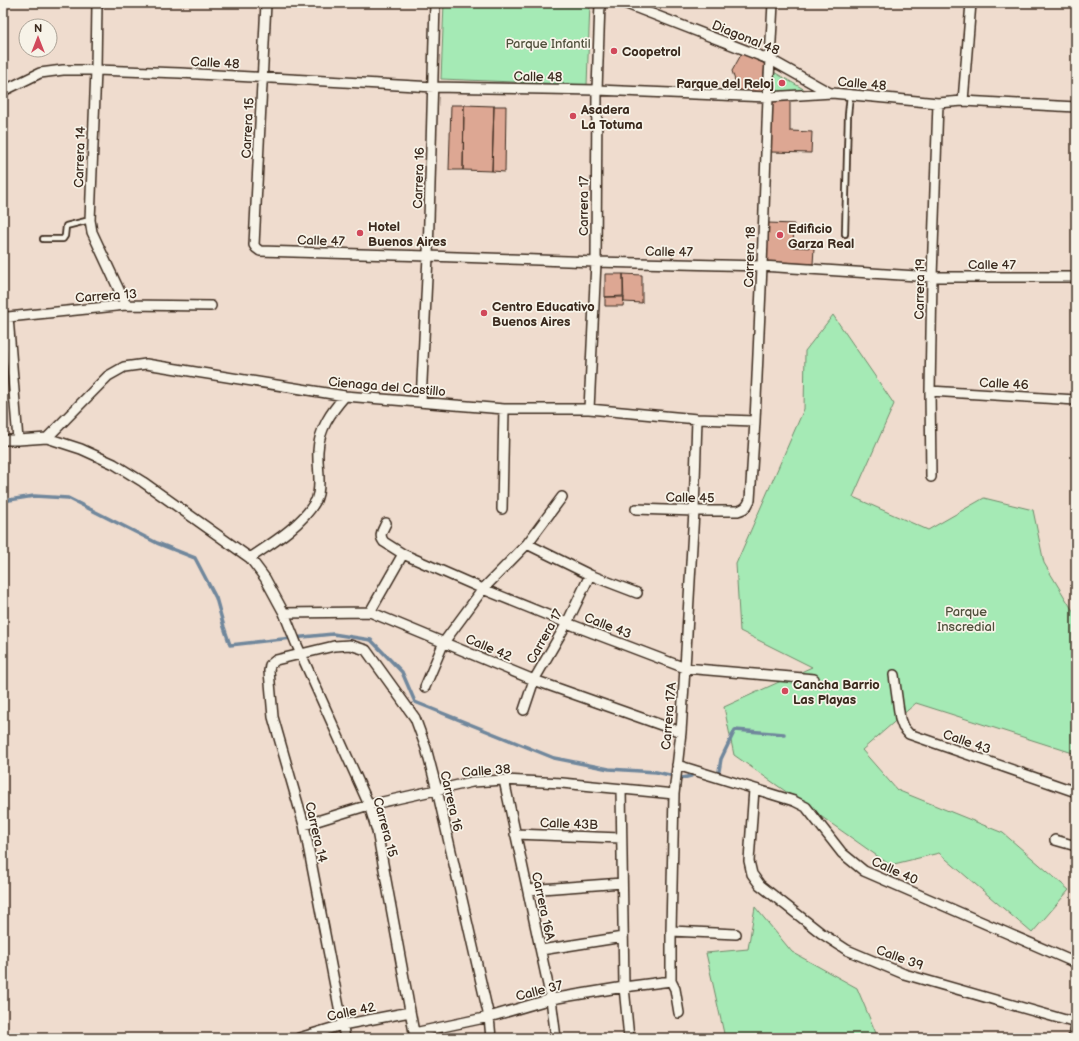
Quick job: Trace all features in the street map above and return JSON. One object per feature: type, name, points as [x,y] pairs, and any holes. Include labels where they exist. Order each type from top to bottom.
[{"type":"street","name":"Carrera 14","points":[[97,3],[90,220],[92,232],[126,305]]},
{"type":"street","name":"Carrera 15","points":[[260,251],[254,245],[266,3]]},
{"type":"street","name":"Carrera 16","points":[[421,402],[434,87],[435,3]]},
{"type":"street","name":"Carrera 17","points":[[589,409],[596,262],[597,90],[600,3]]},
{"type":"street","name":"Diagonal 48","points":[[624,3],[771,60],[832,94]]},
{"type":"street","name":"Carrera 18","points":[[744,510],[748,506],[750,500],[755,421],[773,3]]},
{"type":"street","points":[[963,101],[971,3]]},
{"type":"street","name":"Calle 48","points":[[3,91],[40,73],[63,70],[96,70],[434,87],[597,90],[768,96],[832,94],[938,103],[963,101],[1076,108]]},
{"type":"street","name":"Carrera 19","points":[[931,477],[930,392],[932,277],[938,103]]},
{"type":"street","name":"Calle 47","points":[[260,251],[762,266],[932,277],[1076,277]]},
{"type":"street","name":"Carrera 13","points":[[6,316],[126,305],[211,306]]},
{"type":"street","points":[[6,316],[18,440]]},
{"type":"street","name":"Cienaga del Castillo","points":[[47,438],[108,376],[124,367],[146,364],[345,396],[504,409],[589,409],[696,419],[755,421]]},
{"type":"street","name":"Calle 46","points":[[930,392],[1076,400]]},
{"type":"street","points":[[250,558],[285,534],[302,519],[316,502],[320,484],[318,451],[320,438],[330,414],[345,396]]},
{"type":"street","points":[[502,509],[504,409]]},
{"type":"street","name":"Carrera 17A","points":[[678,1013],[675,989],[671,982],[674,794],[681,732],[685,668],[694,511],[696,419]]},
{"type":"street","points":[[3,440],[47,438],[114,464],[143,482],[250,558],[265,578],[284,612]]},
{"type":"street","points":[[425,688],[444,642],[483,589],[527,544],[562,497]]},
{"type":"street","name":"Calle 45","points":[[636,509],[694,511],[744,510]]},
{"type":"street","name":"Calle 43","points":[[386,523],[381,534],[382,539],[384,542],[403,554],[483,589],[685,668],[814,679]]},
{"type":"street","points":[[527,544],[590,575],[637,593]]},
{"type":"street","points":[[370,612],[403,554]]},
{"type":"street","name":"Carrera 17","points":[[524,710],[534,680],[568,623],[590,575]]},
{"type":"street","name":"Carrera 15","points":[[284,612],[296,644],[369,805],[377,831],[414,1036]]},
{"type":"street","name":"Calle 42","points":[[284,612],[370,612],[534,680],[681,732]]},
{"type":"street","name":"Carrera 16","points":[[301,654],[340,645],[350,645],[366,650],[415,718],[426,748],[437,790],[489,1017],[491,1038]]},
{"type":"street","name":"Carrera 14","points":[[301,654],[276,660],[270,665],[269,671],[273,717],[304,826],[345,1038]]},
{"type":"street","name":"Calle 43","points":[[894,675],[900,719],[909,734],[1076,792]]},
{"type":"street","name":"Calle 40","points":[[677,768],[754,788],[794,801],[806,807],[842,853],[864,871],[1076,963]]},
{"type":"street","name":"Calle 38","points":[[304,826],[369,805],[472,782],[504,780],[562,783],[674,794]]},
{"type":"street","name":"Carrera 16A","points":[[504,780],[551,999],[556,1038]]},
{"type":"street","name":"Calle 39","points":[[754,788],[749,861],[752,874],[760,885],[821,933],[847,950],[904,974],[1076,1023]]},
{"type":"street","points":[[621,789],[624,987],[629,1038]]},
{"type":"street","name":"Calle 43B","points":[[515,834],[621,838]]},
{"type":"street","points":[[1055,840],[1076,846]]},
{"type":"street","points":[[528,890],[622,884]]},
{"type":"street","points":[[671,931],[736,934]]},
{"type":"street","points":[[541,950],[623,937]]},
{"type":"street","name":"Calle 37","points":[[414,1036],[489,1017],[551,999],[624,987],[671,982]]},
{"type":"street","name":"Calle 42","points":[[298,1038],[342,1025],[410,1012]]},
{"type":"street","points":[[1073,1038],[1076,1028]]},
{"type":"lane","points":[[845,234],[848,115],[850,96]]},
{"type":"lane","points":[[43,239],[63,239],[65,236],[66,226],[90,220]]},
{"type":"green space","name":"Parque Infantil","points":[[444,3],[590,3],[587,85],[441,79]]},
{"type":"green space","name":"Parque del Reloj","points":[[772,71],[814,95],[772,94]]},
{"type":"green space","name":"Parque Inscredial","points":[[833,315],[894,404],[853,497],[928,530],[984,498],[1033,510],[1044,563],[1076,616],[1076,754],[916,703],[862,750],[897,790],[1003,833],[1069,890],[1032,933],[939,853],[890,865],[734,755],[724,707],[812,667],[740,631],[736,564],[804,409],[805,351]]},
{"type":"green space","points":[[755,907],[792,952],[857,988],[878,1038],[725,1038],[706,953],[748,949]]},
{"type":"building","points":[[742,53],[765,64],[762,92],[738,90],[732,71]]},
{"type":"building","points":[[770,100],[790,100],[790,131],[812,132],[811,153],[770,152]]},
{"type":"building","points":[[451,105],[464,105],[463,170],[449,170]]},
{"type":"building","points":[[464,105],[494,106],[492,171],[463,170]]},
{"type":"building","points":[[494,106],[506,106],[505,172],[492,171]]},
{"type":"building","name":"Edificio Garza Real","points":[[768,223],[794,224],[793,247],[814,248],[813,264],[767,262]]},
{"type":"building","points":[[605,274],[623,274],[623,296],[605,297]]},
{"type":"building","points":[[623,274],[642,275],[642,303],[624,302]]},
{"type":"building","points":[[605,297],[624,297],[623,306],[605,306]]},
{"type":"waterway","points":[[3,501],[34,496],[68,498],[157,543],[195,558],[216,598],[230,645],[333,634],[371,640],[402,672],[415,702],[554,758],[609,769],[656,772],[683,778],[691,776]]},
{"type":"waterway","points":[[719,771],[721,759],[735,730],[784,734]]},
{"type":"place","name":"Coopetrol","points":[[614,51]]},
{"type":"place","name":"Parque del Reloj","points":[[782,83]]},
{"type":"place","name":"Asadera La Totuma","points":[[573,116]]},
{"type":"place","name":"Hotel Buenos Aires","points":[[360,233]]},
{"type":"place","name":"Edificio Garza Real","points":[[780,235]]},
{"type":"place","name":"Centro Educativo Buenos Aires","points":[[484,313]]},
{"type":"place","name":"Cancha Barrio Las Playas","points":[[785,691]]}]
